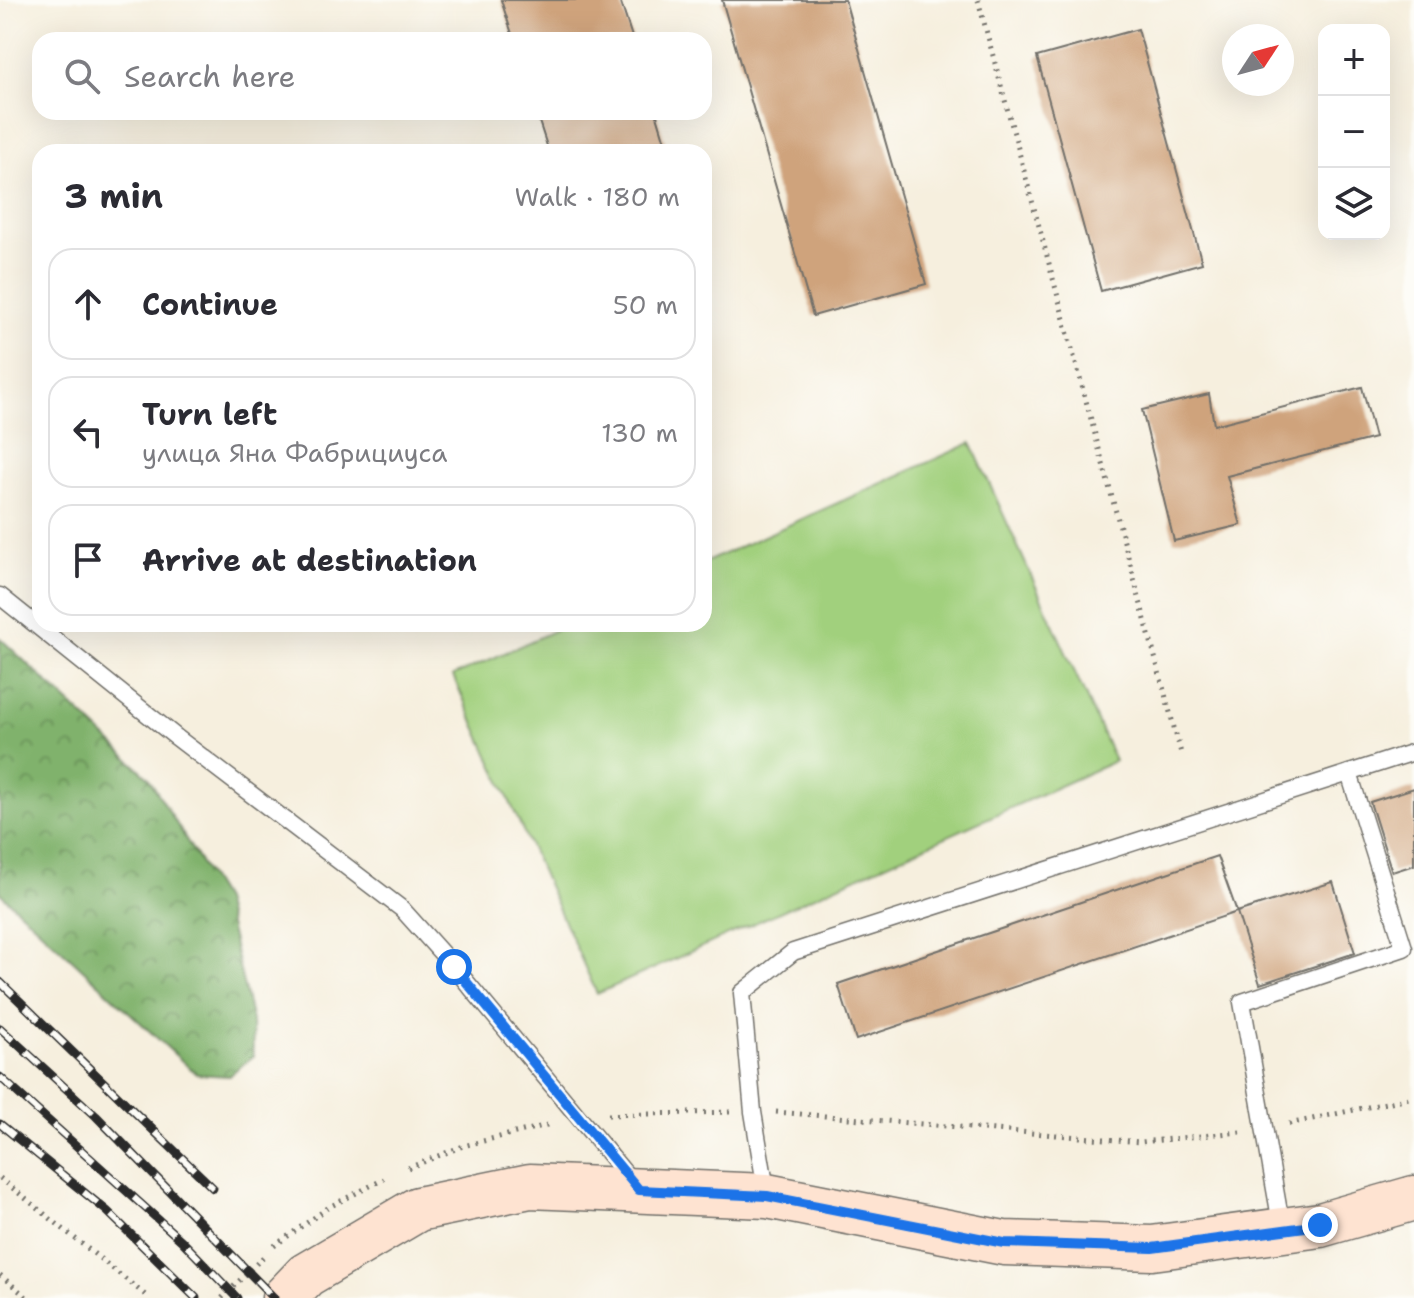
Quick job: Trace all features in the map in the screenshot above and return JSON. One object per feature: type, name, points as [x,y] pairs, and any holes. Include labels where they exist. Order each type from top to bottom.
[{"type":"main road","points":[[284,1298],[306,1275],[418,1209],[530,1186],[767,1196],[1004,1243],[1152,1248],[1320,1225],[1414,1198]]},
{"type":"lane","points":[[0,596],[32,622]]},
{"type":"lane","points":[[45,632],[176,737],[402,909],[639,1190]]},
{"type":"lane","points":[[767,1196],[753,1112],[742,993],[793,952],[1414,752]]},
{"type":"lane","points":[[1282,1230],[1242,1002],[1404,948],[1349,773]]},
{"type":"path","points":[[978,0],[1182,757]]},
{"type":"path","points":[[222,1298],[281,1239],[329,1207],[382,1180],[463,1146],[579,1117],[640,1112],[753,1112],[838,1116],[1141,1142],[1265,1130],[1414,1097]]},
{"type":"path","points":[[0,1178],[145,1297]]},
{"type":"path","points":[[0,1275],[28,1298]]},
{"type":"green space","points":[[971,443],[1115,761],[597,994],[453,676],[551,632],[712,632],[712,559]]},
{"type":"green space","points":[[0,638],[148,777],[223,900],[252,1021],[253,1056],[229,1076],[196,1074],[0,893]]},
{"type":"building","points":[[501,0],[620,0],[630,32],[511,32]]},
{"type":"building","points":[[722,0],[845,0],[926,284],[813,316]]},
{"type":"building","points":[[1138,29],[1202,263],[1101,291],[1037,57]]},
{"type":"building","points":[[539,120],[658,120],[666,144],[546,144]]},
{"type":"building","points":[[1362,387],[1375,438],[1227,476],[1241,525],[1174,541],[1142,410],[1209,394],[1214,425]]},
{"type":"building","points":[[1414,788],[1414,865],[1392,872],[1370,802]]},
{"type":"building","points":[[1217,856],[1237,912],[856,1040],[838,984]]},
{"type":"building","points":[[1333,882],[1355,953],[1260,984],[1237,912]]},
{"type":"railway","points":[[0,982],[213,1188]]},
{"type":"railway","points":[[0,1028],[96,1116],[274,1298]]},
{"type":"railway","points":[[0,1077],[182,1241],[237,1298]]},
{"type":"railway","points":[[0,1124],[107,1211],[196,1298]]},
{"type":"route","points":[[454,967],[639,1190],[767,1196],[1004,1243],[1152,1248],[1320,1225]]}]
